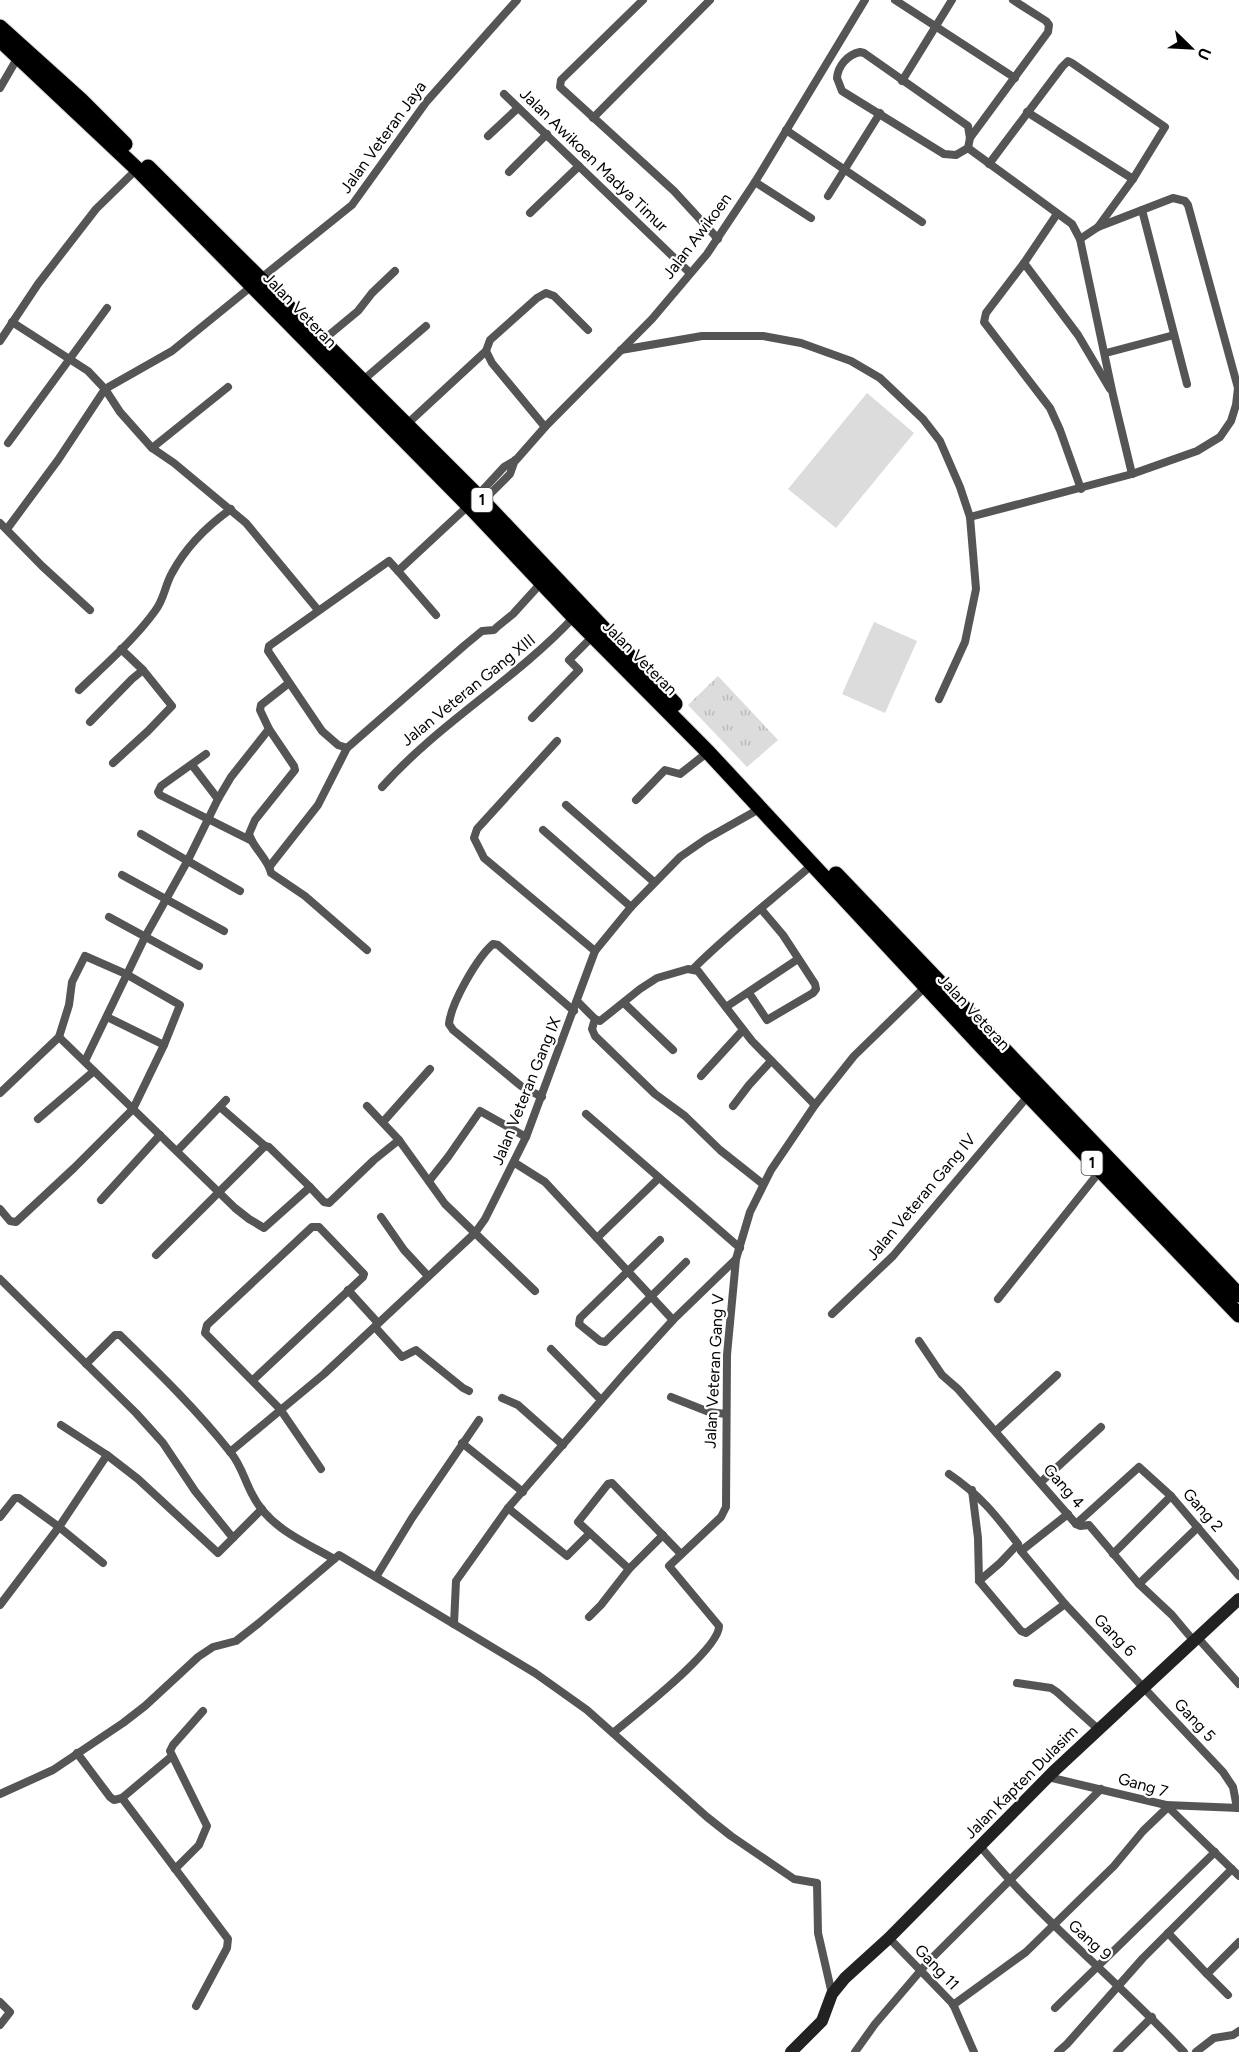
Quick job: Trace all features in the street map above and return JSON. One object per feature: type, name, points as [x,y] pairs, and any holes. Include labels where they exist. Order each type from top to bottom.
[{"type":"highway","name":"Jalan Veteran","points":[[0,27],[81,100],[792,829],[980,1036],[1028,1096],[1239,1315]]},
{"type":"highway","name":"Jalan Veteran","points":[[0,40],[256,282],[323,340],[406,425],[574,617],[708,752],[926,986],[948,1000]]},
{"type":"highway","name":"Jalan Veteran","points":[[980,1036],[1239,1295]]},
{"type":"main road","name":"Jalan Kapten Dulasim","points":[[832,1994],[845,1978],[889,1938],[1048,1777],[1239,1599]]},
{"type":"main road","points":[[791,2052],[822,2020],[832,1994]]},
{"type":"street","name":"Jalan Veteran Jaya","points":[[105,388],[172,351],[352,205],[427,101],[517,0]]},
{"type":"street","points":[[643,0],[560,83],[560,87],[674,191],[718,239]]},
{"type":"street","points":[[593,118],[710,0]]},
{"type":"street","name":"Jalan Awikoen","points":[[398,571],[475,503],[504,467],[516,460],[545,427],[652,319],[718,239],[755,182],[864,0]]},
{"type":"street","points":[[895,0],[1015,78]]},
{"type":"street","points":[[902,81],[952,0]]},
{"type":"street","points":[[970,138],[1046,35],[1049,25],[1013,0]]},
{"type":"street","points":[[864,53],[968,126],[970,138],[968,148],[956,155],[944,154],[842,91],[837,78],[840,67],[853,54],[864,53]]},
{"type":"street","points":[[0,88],[18,57]]},
{"type":"street","points":[[829,60],[840,67]]},
{"type":"street","points":[[989,164],[1062,67],[1068,61],[1072,63],[1165,127],[1133,179],[1098,227]]},
{"type":"street","name":"Jalan Awikoen Madya Timur","points":[[504,94],[690,273]]},
{"type":"street","points":[[488,136],[518,108]]},
{"type":"street","points":[[1027,112],[1133,179]]},
{"type":"street","points":[[828,196],[880,113]]},
{"type":"street","points":[[786,130],[922,222]]},
{"type":"street","points":[[509,172],[547,135]]},
{"type":"street","points":[[968,148],[1072,224],[1080,239],[1132,474]]},
{"type":"street","points":[[530,213],[579,166]]},
{"type":"street","points":[[0,341],[50,268],[96,209],[137,169]]},
{"type":"street","points":[[755,182],[811,218]]},
{"type":"street","points":[[970,517],[1082,489],[1197,451],[1220,437],[1231,421],[1238,388],[1185,201],[1173,198],[1098,227],[1080,239]]},
{"type":"street","points":[[1142,210],[1187,384]]},
{"type":"street","points":[[1057,214],[986,313],[984,322],[1050,408],[1082,489]]},
{"type":"street","points":[[1024,263],[1078,335],[1113,395]]},
{"type":"street","points":[[323,340],[358,311],[394,271]]},
{"type":"street","points":[[406,425],[486,351],[490,340],[537,298],[546,294],[554,296],[588,330]]},
{"type":"street","points":[[8,443],[107,308]]},
{"type":"street","points":[[12,322],[88,371],[105,388],[120,412],[152,448],[231,509],[318,610]]},
{"type":"street","points":[[362,381],[426,326]]},
{"type":"street","points":[[1106,353],[1174,335]]},
{"type":"street","points":[[621,350],[702,336],[763,336],[801,343],[851,362],[880,378],[923,419],[940,441],[970,517],[976,589],[966,642],[939,699]]},
{"type":"street","points":[[486,351],[492,363],[545,427]]},
{"type":"street","points":[[152,448],[228,387]]},
{"type":"street","points":[[90,610],[3,526],[58,460],[105,388]]},
{"type":"street","points":[[79,690],[141,629],[159,606],[171,574],[195,540],[231,509]]},
{"type":"street","points":[[347,748],[338,745],[322,731],[268,651],[269,646],[388,561],[436,615]]},
{"type":"street","points":[[270,866],[318,805],[347,748],[482,631],[494,630],[513,614],[542,582]]},
{"type":"street","name":"Jalan Veteran Gang XIII","points":[[382,788],[405,761],[527,663],[574,617]]},
{"type":"street","points":[[532,718],[579,670],[569,660],[593,636]]},
{"type":"street","points":[[113,763],[172,706],[143,670],[121,649]]},
{"type":"street","points":[[90,722],[143,670]]},
{"type":"street","points":[[289,683],[260,708],[269,729],[295,770],[255,820],[249,834],[259,854],[270,866],[271,873],[305,896],[367,951]]},
{"type":"street","points":[[85,1062],[126,974],[218,800],[231,777],[269,729]]},
{"type":"street","points":[[556,741],[477,829],[474,838],[484,858],[596,951]]},
{"type":"street","points":[[636,800],[665,770],[680,774],[708,752]]},
{"type":"street","points":[[206,754],[161,786],[158,792],[236,835],[252,841]]},
{"type":"street","points":[[192,765],[218,800]]},
{"type":"street","points":[[566,805],[654,882]]},
{"type":"street","name":"Jalan Veteran Gang IX","points":[[230,1452],[280,1408],[324,1374],[475,1233],[485,1220],[526,1137],[596,951],[654,882],[692,848],[761,808]]},
{"type":"street","points":[[543,830],[631,907]]},
{"type":"street","points":[[141,834],[240,891]]},
{"type":"street","points":[[577,1001],[600,1021],[657,978],[693,969],[726,936],[813,864]]},
{"type":"street","points":[[122,875],[224,930]]},
{"type":"street","points":[[749,993],[767,1020],[816,989],[783,935],[761,909]]},
{"type":"street","points":[[109,917],[199,966]]},
{"type":"street","points":[[542,1097],[521,1086],[453,1029],[449,1024],[450,1017],[460,992],[493,944],[498,945],[574,1011]]},
{"type":"street","points":[[0,1093],[59,1037],[69,1005],[72,982],[85,956],[126,974],[180,1005],[164,1045],[133,1109],[16,1222],[10,1221],[0,1209]]},
{"type":"street","points":[[726,1007],[798,959]]},
{"type":"street","points":[[693,969],[702,975],[743,1030],[771,1062],[815,1105]]},
{"type":"street","name":"Jalan Veteran Gang V","points":[[681,1554],[721,1517],[726,1507],[727,1355],[736,1259],[750,1212],[763,1184],[815,1105],[854,1056],[926,986]]},
{"type":"street","points":[[624,1003],[673,1050]]},
{"type":"street","points":[[107,1017],[164,1045]]},
{"type":"street","points":[[595,1019],[592,1033],[603,1044],[655,1094],[685,1116],[720,1150],[763,1184]]},
{"type":"street","points":[[701,1076],[743,1030]]},
{"type":"street","points":[[59,1037],[249,1220],[264,1228],[310,1187]]},
{"type":"street","points":[[733,1106],[771,1062]]},
{"type":"street","points":[[382,1122],[430,1070]]},
{"type":"street","points":[[38,1119],[94,1071]]},
{"type":"street","name":"Jalan Veteran Gang IV","points":[[832,1314],[893,1256],[1028,1096]]},
{"type":"street","points":[[177,1151],[223,1103],[324,1202],[329,1203],[374,1160],[399,1140]]},
{"type":"street","points":[[367,1106],[399,1140],[445,1204],[535,1291]]},
{"type":"street","points":[[429,1181],[480,1111],[526,1137]]},
{"type":"street","points":[[586,1114],[740,1248]]},
{"type":"street","points":[[101,1200],[160,1135]]},
{"type":"street","points":[[156,1255],[265,1146]]},
{"type":"street","points":[[515,1162],[545,1182],[673,1320]]},
{"type":"street","points":[[998,1299],[1100,1171]]},
{"type":"street","points":[[597,1238],[659,1178]]},
{"type":"street","points":[[381,1217],[404,1251],[428,1276]]},
{"type":"street","points":[[253,1380],[348,1290],[360,1282],[364,1274],[319,1227],[312,1227],[205,1328],[205,1333],[280,1408],[321,1469]]},
{"type":"street","points":[[660,1240],[580,1318],[579,1323],[600,1341],[605,1342],[686,1262]]},
{"type":"street","points":[[454,1624],[456,1581],[508,1508],[673,1320],[736,1259]]},
{"type":"street","points":[[0,1279],[136,1413],[163,1443],[195,1491],[233,1538]]},
{"type":"street","points":[[348,1290],[402,1357],[416,1350],[469,1391]]},
{"type":"street","points":[[86,1364],[115,1335],[120,1335],[167,1381],[230,1452],[240,1466],[252,1495],[269,1520],[334,1559]]},
{"type":"street","name":"Gang 4","points":[[919,1341],[942,1375],[996,1431],[1076,1524],[1080,1527],[1089,1525],[1139,1584],[1239,1684]]},
{"type":"street","points":[[551,1349],[601,1400]]},
{"type":"street","points":[[996,1431],[1057,1375]]},
{"type":"street","points":[[671,1397],[709,1412],[726,1414]]},
{"type":"street","points":[[502,1398],[518,1405],[563,1445]]},
{"type":"street","points":[[376,1577],[412,1518],[479,1420]]},
{"type":"street","points":[[61,1425],[107,1455],[138,1479],[215,1552],[220,1553],[262,1509]]},
{"type":"street","points":[[1041,1482],[1101,1427]]},
{"type":"street","points":[[462,1443],[523,1491]]},
{"type":"street","points":[[0,1605],[59,1527],[107,1455]]},
{"type":"street","name":"Gang 2","points":[[1076,1524],[1139,1467],[1171,1496],[1239,1576]]},
{"type":"street","name":"Gang 6","points":[[949,1474],[972,1490],[992,1509],[1065,1604],[1143,1687]]},
{"type":"street","points":[[613,1733],[700,1658],[719,1632],[719,1626],[669,1569],[670,1564],[681,1554],[612,1483],[608,1484],[578,1522],[629,1569]]},
{"type":"street","points":[[972,1490],[978,1538],[979,1581],[995,1602],[1024,1633],[1040,1624],[1065,1604]]},
{"type":"street","points":[[1113,1554],[1171,1496]]},
{"type":"street","points":[[0,1517],[15,1498],[19,1498],[103,1563]]},
{"type":"street","points":[[508,1508],[567,1556],[590,1533]]},
{"type":"street","points":[[979,1581],[1019,1547],[1068,1514]]},
{"type":"street","points":[[1139,1584],[1198,1527]]},
{"type":"street","points":[[589,1617],[614,1591],[629,1569],[663,1535]]},
{"type":"street","points":[[0,1794],[52,1770],[146,1706],[198,1657],[213,1647],[236,1641],[339,1555],[535,1673],[587,1710],[707,1817],[732,1836],[794,1879],[817,1883],[818,1933],[832,1994]]},
{"type":"street","points":[[1017,1683],[1051,1688],[1098,1729]]},
{"type":"street","name":"Gang 5","points":[[1143,1687],[1223,1772],[1233,1787],[1238,1808]]},
{"type":"street","points":[[175,1869],[200,1845],[207,1826],[170,1751],[203,1711]]},
{"type":"street","points":[[77,1754],[114,1800],[122,1798],[172,1756]]},
{"type":"street","name":"Gang 7","points":[[1048,1777],[1167,1806],[1236,1873]]},
{"type":"street","points":[[855,2052],[875,2024],[921,1971],[1101,1789]]},
{"type":"street","points":[[122,1798],[228,1942],[196,2006]]},
{"type":"street","points":[[953,2006],[1026,1953],[1107,1874],[1167,1806],[1238,1808]]},
{"type":"street","name":"Gang 9","points":[[980,1846],[1010,1882],[1053,1926],[1119,1985],[1184,2052]]},
{"type":"street","points":[[1055,2008],[1215,1852]]},
{"type":"street","points":[[1058,2052],[1168,1933],[1236,1873]]},
{"type":"street","points":[[1168,1933],[1228,1995]]},
{"type":"street","name":"Gang 11","points":[[889,1938],[953,2006],[974,2052]]},
{"type":"street","points":[[1207,1974],[1239,1942]]},
{"type":"street","points":[[0,2001],[10,2012],[0,2025]]},
{"type":"street","points":[[1117,2052],[1152,2017]]},
{"type":"street","points":[[1196,2052],[1214,2038],[1233,2035],[1239,2031]]},
{"type":"green space","points":[[867,393],[914,433],[836,528],[788,489]]},
{"type":"green space","points":[[874,622],[917,641],[885,713],[842,694]]},
{"type":"green space","points":[[718,676],[778,740],[747,767],[688,705]]}]
